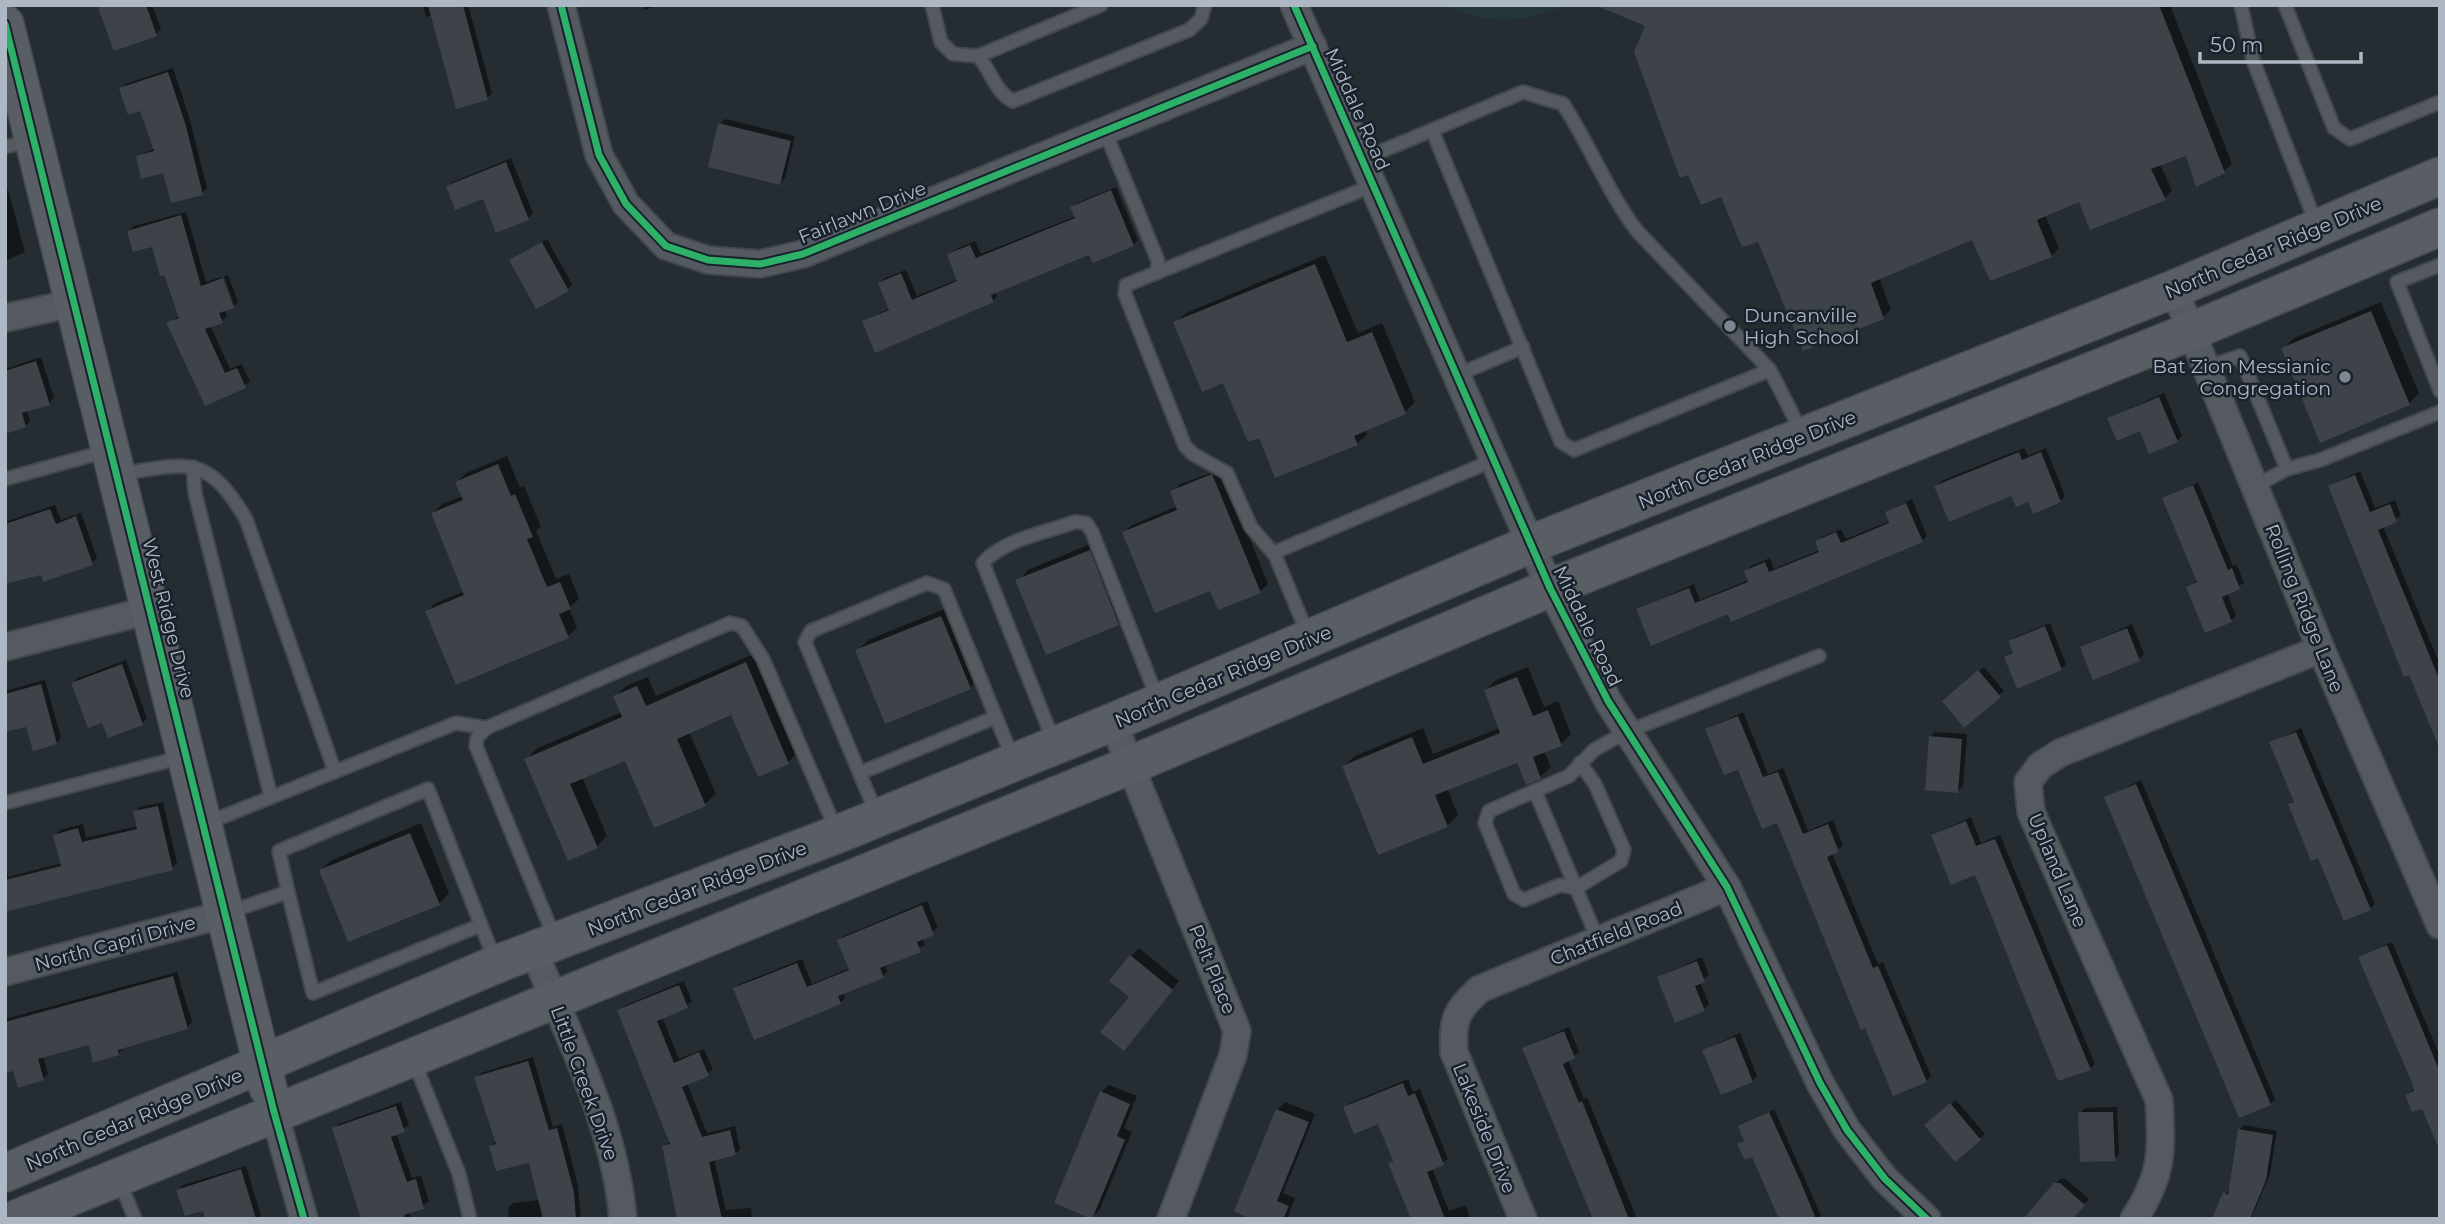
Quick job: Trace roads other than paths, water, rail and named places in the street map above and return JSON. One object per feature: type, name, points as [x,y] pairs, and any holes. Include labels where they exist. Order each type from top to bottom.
[{"type":"main road","name":"West Ridge Drive","points":[[5,24],[19,144],[74,303],[274,1112]]},
{"type":"main road","name":"North Cedar Ridge Drive","points":[[5,1172],[497,964],[838,834],[1056,746],[1531,544],[2174,289],[2440,176]]},
{"type":"main road","points":[[16,1219],[1130,765],[1550,588],[2192,331],[2440,227]]},
{"type":"street","name":"Fairlawn Drive","points":[[561,5],[599,155],[626,205],[666,246],[708,260],[760,264],[803,254],[1313,46]]},
{"type":"street","name":"Middale Road","points":[[1294,5],[1550,588],[1626,732],[1727,887],[1820,1083],[1847,1130],[1885,1179],[1927,1219]]},
{"type":"street","name":"Rolling Ridge Lane","points":[[2174,289],[2321,649],[2440,925]]},
{"type":"street","points":[[5,318],[74,303]]},
{"type":"street","points":[[5,647],[150,610]]},
{"type":"street","name":"Upland Lane","points":[[2134,1219],[2152,1191],[2162,1148],[2159,1100],[2031,811],[2028,782],[2040,766],[2060,753],[2321,649]]},
{"type":"street","name":"Pelt Place","points":[[1113,722],[1237,1031],[1233,1055],[1171,1219]]},
{"type":"street","name":"Chatfield Road","points":[[1505,978],[1727,887]]},
{"type":"street","name":"North Capri Drive","points":[[5,972],[225,914]]},
{"type":"street","name":"Little Creek Drive","points":[[545,947],[553,998],[605,1125],[620,1179],[623,1219]]},
{"type":"street","name":"Lakeside Drive","points":[[1505,978],[1480,989],[1460,1007],[1452,1030],[1454,1052],[1523,1219]]},
{"type":"street","name":"West Ridge Drive","points":[[274,1112],[304,1219]]},
{"type":"lane","points":[[932,5],[941,41],[953,54],[978,56],[1101,5]]},
{"type":"lane","points":[[978,56],[989,68],[1001,94],[1013,101],[1189,30],[1201,19],[1205,5]]},
{"type":"lane","points":[[2241,5],[2253,60],[2318,228]]},
{"type":"lane","points":[[2285,5],[2334,128],[2350,139],[2440,102]]},
{"type":"lane","points":[[1363,159],[1522,92],[1563,104],[1583,135],[1620,209],[1637,231],[1770,370],[1803,436]]},
{"type":"lane","points":[[1432,130],[1561,442],[1574,450],[1770,370]]},
{"type":"lane","points":[[1105,131],[1158,261],[1157,273]]},
{"type":"lane","points":[[1309,639],[1273,553],[1251,527],[1227,473],[1193,454],[1185,446],[1125,294],[1126,285],[1374,185]]},
{"type":"lane","points":[[2440,265],[2397,282],[2440,391]]},
{"type":"lane","points":[[1457,376],[1523,347]]},
{"type":"lane","points":[[2207,367],[2240,356],[2287,469]]},
{"type":"lane","points":[[2255,486],[2287,469],[2320,460],[2440,412]]},
{"type":"lane","points":[[1273,553],[1494,460]]},
{"type":"lane","points":[[5,479],[114,462],[181,464],[206,471],[228,489],[246,519],[335,772]]},
{"type":"lane","points":[[193,467],[195,493],[271,797]]},
{"type":"lane","points":[[1056,746],[983,564],[990,555],[1008,547],[1075,522],[1086,523],[1159,703]]},
{"type":"lane","points":[[878,818],[805,642],[811,631],[914,588],[927,583],[944,589],[1015,762]]},
{"type":"lane","points":[[545,947],[477,746],[477,738],[486,728],[730,623],[742,626],[763,659],[838,834]]},
{"type":"lane","points":[[1580,763],[1595,784],[1624,850],[1621,861],[1576,888],[1560,885],[1524,900],[1514,894],[1485,824],[1489,811],[1569,776],[1580,763],[1594,750],[1626,732],[1819,656]]},
{"type":"lane","points":[[860,773],[996,717]]},
{"type":"lane","points":[[203,825],[456,723],[486,728]]},
{"type":"lane","points":[[5,803],[187,755]]},
{"type":"lane","points":[[481,925],[313,993],[279,851],[428,789],[497,964]]},
{"type":"lane","points":[[1535,791],[1598,940]]},
{"type":"lane","points":[[225,914],[288,892]]},
{"type":"lane","points":[[412,1056],[459,1174],[470,1219]]},
{"type":"lane","points":[[118,1177],[135,1219]]},
{"type":"place","name":"Duncanville High School","points":[[1730,326]]},
{"type":"place","name":"Bat Zion Messianic Congregation","points":[[2345,377]]}]
